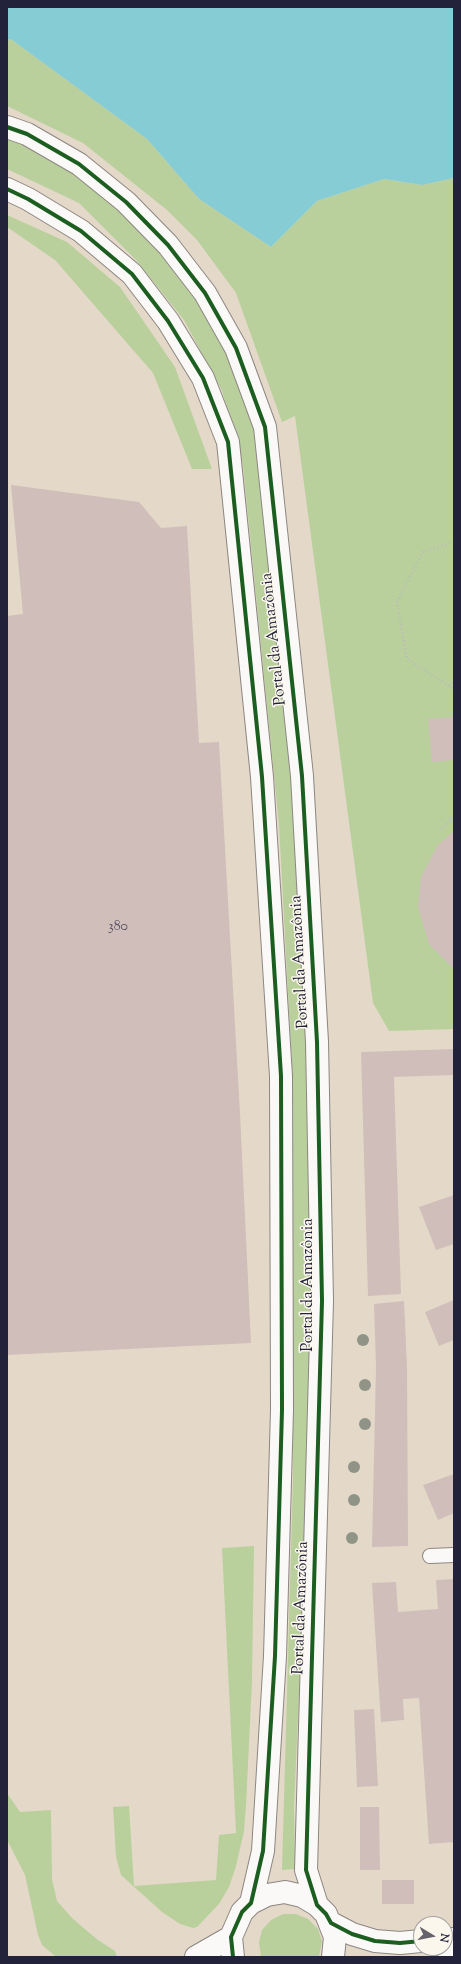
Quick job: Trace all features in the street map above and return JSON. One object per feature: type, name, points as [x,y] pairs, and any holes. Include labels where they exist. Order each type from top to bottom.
[{"type":"street","name":"Portal da Amazônia","points":[[7,127],[27,134],[79,164],[126,202],[168,245],[205,292],[236,348],[266,427],[302,776],[318,1042],[322,1300],[306,1870],[317,1905]]},
{"type":"street","name":"Portal da Amazônia","points":[[7,189],[28,199],[81,231],[132,274],[168,321],[203,378],[228,442],[262,777],[281,1076],[282,1410],[275,1648],[263,1851],[251,1903]]},
{"type":"street","points":[[196,1957],[232,1947],[242,1912],[251,1903],[267,1895],[284,1892],[302,1896],[317,1905],[326,1914],[331,1923],[335,1937],[333,1957]]},
{"type":"street","points":[[331,1923],[352,1934],[375,1941],[413,1942]]},
{"type":"street","points":[[450,1957],[454,1956]]},
{"type":"lane","points":[[430,1556],[454,1555]]},
{"type":"path","points":[[454,542],[423,552],[397,600],[407,659],[454,689]]},
{"type":"path","points":[[441,829],[454,818]]},
{"type":"green space","points":[[7,39],[12,40],[147,139],[199,199],[271,247],[317,201],[384,179],[422,185],[454,178],[454,1029],[389,1031],[373,1003],[295,416],[282,422],[236,293],[197,240],[167,210],[83,143],[7,106]]},
{"type":"green space","points":[[7,137],[25,144],[74,172],[152,236],[220,330],[259,425],[275,575],[306,954],[310,1271],[307,1510],[294,1808],[295,1869],[282,1870],[293,1478],[292,1066],[279,825],[243,466],[222,391],[184,320],[136,260],[79,203],[7,169]]},
{"type":"green space","points":[[7,215],[67,242],[120,287],[175,367],[212,469],[192,469],[153,373],[55,260],[7,227]]},
{"type":"green space","points":[[254,1546],[252,1681],[244,1831],[236,1866],[229,1887],[219,1904],[197,1927],[193,1928],[180,1924],[162,1912],[121,1875],[116,1857],[113,1807],[129,1806],[134,1886],[216,1880],[219,1835],[236,1833],[222,1548]]},
{"type":"green space","points":[[7,1793],[20,1812],[51,1810],[52,1879],[57,1901],[73,1919],[98,1940],[115,1951],[117,1957],[56,1957],[42,1945],[38,1935],[25,1875],[7,1840]]},
{"type":"green space","points":[[283,1914],[296,1914],[308,1919],[318,1929],[322,1941],[319,1957],[261,1957],[259,1942],[262,1930],[271,1920]]},
{"type":"water","points":[[7,7],[454,7],[454,178],[422,185],[384,179],[317,201],[271,247],[199,199],[147,139],[12,40],[7,39]]},
{"type":"building","points":[[11,485],[139,502],[161,528],[187,526],[199,743],[219,742],[240,1113],[251,1343],[7,1355],[7,616],[23,614]]},
{"type":"building","points":[[454,717],[454,760],[432,762],[428,719]]},
{"type":"building","points":[[454,831],[454,969],[429,944],[418,907],[421,877],[438,845]]},
{"type":"building","points":[[454,1049],[454,1075],[394,1077],[401,1294],[368,1296],[361,1052]]},
{"type":"building","points":[[454,1195],[454,1244],[436,1250],[419,1207]]},
{"type":"building","points":[[454,1300],[454,1340],[439,1346],[425,1312]]},
{"type":"building","points":[[404,1301],[407,1366],[408,1546],[372,1547],[376,1367],[374,1304]]},
{"type":"building","points":[[454,1474],[454,1513],[438,1520],[423,1485]]},
{"type":"building","points":[[454,1579],[454,1842],[429,1844],[419,1698],[403,1699],[404,1720],[381,1722],[372,1583],[396,1582],[398,1612],[438,1609],[436,1580]]},
{"type":"building","points":[[374,1709],[378,1786],[357,1787],[354,1710]]},
{"type":"building","points":[[360,1807],[379,1807],[380,1870],[360,1870]]},
{"type":"building","points":[[382,1880],[414,1880],[414,1904],[382,1904]]},
{"type":"cycle path","points":[[7,127],[27,134],[79,164],[126,202],[168,245],[205,293],[236,348],[265,427],[302,776],[317,1042],[322,1301],[306,1870],[317,1905],[326,1914],[331,1923],[352,1934],[375,1941],[400,1943],[413,1942]]},
{"type":"cycle path","points":[[7,189],[28,199],[81,231],[132,274],[168,321],[203,378],[228,442],[262,777],[281,1076],[282,1410],[275,1656],[263,1851],[251,1903],[242,1912],[231,1937],[233,1957]]}]
